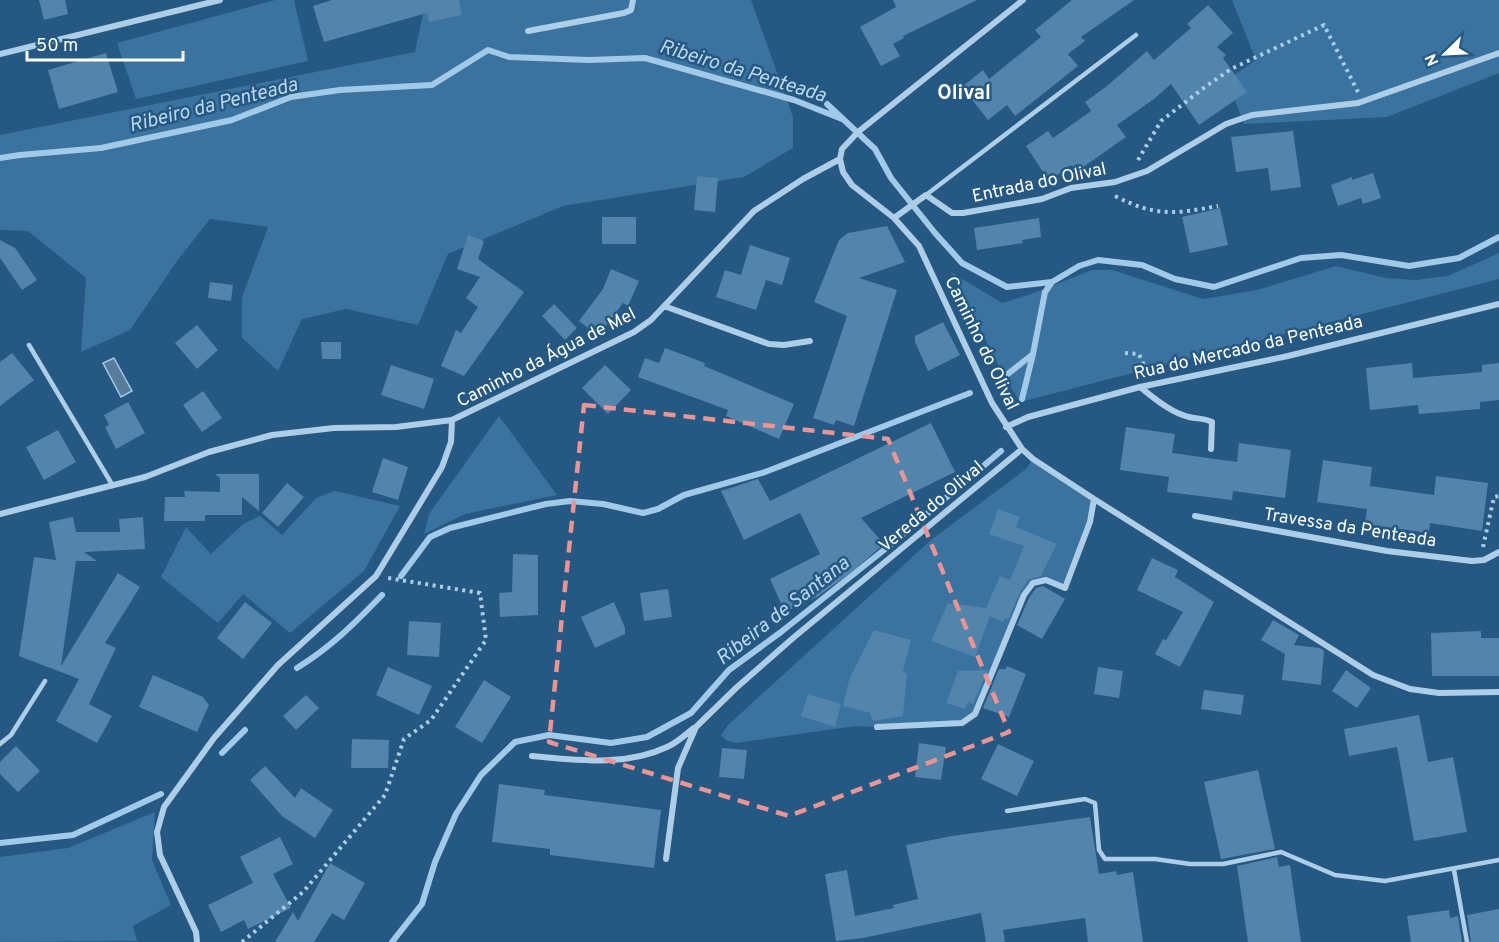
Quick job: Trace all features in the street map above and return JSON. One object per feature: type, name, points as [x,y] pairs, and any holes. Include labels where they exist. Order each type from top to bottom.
[{"type":"street","points":[[0,54],[220,0]]},
{"type":"street","points":[[528,31],[624,13],[631,10],[633,0]]},
{"type":"street","points":[[840,159],[842,149],[848,141],[1023,0]]},
{"type":"street","points":[[1115,182],[1147,171],[1226,124],[1252,115],[1358,103],[1499,53]]},
{"type":"street","name":"Caminho do Olival","points":[[840,159],[843,172],[852,185],[894,218],[919,246],[992,403],[1022,449],[1033,459],[1373,675],[1410,688],[1438,693],[1499,692]]},
{"type":"street","name":"Caminho da Água de Mel","points":[[0,514],[145,477],[209,452],[272,435],[334,428],[407,426],[453,420],[634,332],[651,320],[754,211],[803,179],[840,159]]},
{"type":"street","name":"Entrada do Olival","points":[[926,195],[940,207],[952,213],[963,213],[1042,199],[1071,188],[1115,182]]},
{"type":"street","points":[[894,218],[926,195]]},
{"type":"street","name":"Rua do Mercado da Penteada","points":[[1006,427],[1028,417],[1140,387],[1288,356],[1499,304]]},
{"type":"street","points":[[664,306],[769,344],[810,341]]},
{"type":"street","points":[[1140,387],[1161,403],[1188,417],[1203,418],[1212,422],[1211,449]]},
{"type":"street","points":[[197,942],[196,932],[160,855],[157,832],[164,807],[214,738],[278,665],[375,576],[442,467],[451,442],[453,420]]},
{"type":"street","name":"Vereda do Olival","points":[[532,756],[600,762],[641,756],[669,747],[696,727],[793,638],[1022,449]]},
{"type":"street","points":[[877,727],[962,723],[975,714],[1024,595],[1033,583],[1046,580],[1065,588],[1090,522],[1094,499]]},
{"type":"street","name":"Travessa da Penteada","points":[[1195,516],[1387,551],[1472,561],[1499,552]]},
{"type":"street","name":"Vereda do Olival","points":[[666,859],[678,768],[696,727]]},
{"type":"lane","name":"Entrada do Olival","points":[[926,195],[950,179],[1136,35]]},
{"type":"lane","points":[[28,345],[113,486]]},
{"type":"lane","points":[[0,744],[10,735],[45,681]]},
{"type":"lane","points":[[1007,811],[1085,798],[1095,803],[1099,850],[1105,859],[1155,859],[1190,864],[1223,864],[1281,852],[1335,875],[1385,881],[1499,860]]},
{"type":"lane","points":[[1454,870],[1467,942]]},
{"type":"path","name":"Entrada do Olival","points":[[1115,182],[1127,176],[1161,121],[1232,69],[1324,25],[1363,100]]},
{"type":"path","points":[[1100,184],[1131,204],[1153,211],[1178,213],[1218,206]]},
{"type":"path","points":[[1125,352],[1139,354],[1152,385]]},
{"type":"path","points":[[1480,560],[1494,497],[1499,496]]},
{"type":"path","points":[[242,942],[303,892],[385,795],[404,739],[431,720],[486,640],[480,593],[375,576]]},
{"type":"highlighted area","points":[[584,405],[888,439],[1009,732],[789,816],[549,742]]},
{"type":"shaded area","points":[[275,0],[294,0],[308,61],[136,99],[117,43]]},
{"type":"shaded area","points":[[426,0],[751,0],[793,117],[793,148],[744,177],[563,206],[448,254],[418,325],[346,309],[302,319],[278,371],[242,338],[242,297],[268,227],[210,219],[177,261],[130,330],[81,352],[86,278],[28,231],[0,230],[0,135],[415,52]]},
{"type":"shaded area","points":[[1232,0],[1499,0],[1499,73],[1387,117],[1244,124],[1227,80],[1256,60]]},
{"type":"shaded area","points":[[1499,253],[1499,279],[1020,402],[1003,374],[951,272],[1002,303],[1092,270],[1112,270],[1203,299],[1257,290],[1336,266],[1386,278],[1415,280],[1448,276]]},
{"type":"shaded area","points":[[114,358],[132,391],[121,397],[103,363]]},
{"type":"shaded area","points":[[499,416],[557,495],[465,514],[424,534],[429,514]]},
{"type":"shaded area","points":[[1033,459],[1094,499],[1090,522],[1065,588],[1046,580],[1033,583],[1024,595],[975,714],[962,723],[856,726],[736,743],[727,741],[721,735],[728,725],[931,540],[1026,469]]},
{"type":"shaded area","points":[[335,491],[400,506],[364,571],[290,633],[243,594],[218,623],[161,577],[186,527],[211,554],[243,524],[260,516],[282,535],[316,498]]},
{"type":"shaded area","points":[[155,812],[152,860],[171,905],[133,926],[137,941],[0,942],[0,857],[68,848]]},
{"type":"building","points":[[39,0],[65,0],[68,14],[44,20]]},
{"type":"building","points":[[332,0],[459,0],[462,15],[429,22],[427,13],[324,42],[313,6]]},
{"type":"building","points":[[893,0],[977,0],[903,36],[904,38],[893,44],[900,56],[881,66],[860,27],[896,7]]},
{"type":"building","points":[[1072,0],[1134,0],[1081,37],[1085,41],[1068,54],[1078,66],[1015,116],[1007,105],[988,120],[962,87],[983,70],[989,79],[1041,37],[1035,30]]},
{"type":"building","points":[[1208,5],[1233,33],[1217,47],[1226,55],[1223,58],[1247,92],[1199,125],[1171,84],[1117,125],[1126,137],[1076,172],[1071,165],[1049,181],[1026,146],[1048,131],[1053,138],[1091,111],[1085,102],[1147,51],[1154,60],[1191,28],[1187,24]]},
{"type":"building","points":[[106,53],[118,92],[59,109],[48,70]]},
{"type":"building","points":[[1293,131],[1301,187],[1271,191],[1268,168],[1236,172],[1231,137]]},
{"type":"building","points":[[1373,173],[1381,198],[1363,204],[1361,198],[1338,206],[1331,185],[1352,177],[1352,180]]},
{"type":"building","points":[[697,176],[718,178],[715,212],[694,210]]},
{"type":"building","points":[[1220,208],[1228,245],[1190,253],[1182,217]]},
{"type":"building","points":[[602,217],[636,217],[636,244],[602,244]]},
{"type":"building","points":[[1039,218],[1041,237],[1022,240],[1023,243],[977,250],[974,228]]},
{"type":"building","points":[[887,226],[905,262],[859,278],[897,290],[854,426],[836,420],[834,425],[813,418],[847,316],[814,302],[839,240],[848,233]]},
{"type":"building","points":[[468,235],[484,241],[478,259],[524,292],[464,376],[441,366],[456,330],[461,333],[478,307],[466,298],[480,277],[457,269]]},
{"type":"building","points":[[0,240],[15,248],[37,280],[22,290],[0,258]]},
{"type":"building","points":[[750,245],[790,258],[782,285],[766,280],[756,310],[716,297],[725,270],[741,275]]},
{"type":"building","points":[[611,269],[639,281],[628,306],[623,303],[599,336],[579,321],[603,289]]},
{"type":"building","points":[[210,282],[233,285],[231,301],[208,298]]},
{"type":"building","points":[[554,304],[577,328],[565,340],[542,316]]},
{"type":"building","points":[[943,322],[960,355],[928,371],[915,342],[915,336]]},
{"type":"building","points":[[197,325],[218,350],[197,369],[175,343]]},
{"type":"building","points":[[321,342],[341,342],[341,359],[322,359]]},
{"type":"building","points":[[665,348],[705,363],[704,366],[794,404],[779,439],[726,416],[728,410],[638,377],[645,358],[659,363]]},
{"type":"building","points":[[12,353],[34,380],[0,406],[0,362]]},
{"type":"building","points":[[1412,363],[1413,378],[1482,372],[1482,365],[1499,363],[1499,400],[1480,402],[1480,409],[1419,414],[1418,405],[1370,410],[1366,368]]},
{"type":"building","points":[[391,365],[434,379],[424,409],[381,395]]},
{"type":"building","points":[[605,365],[631,390],[608,414],[582,388]]},
{"type":"building","points":[[203,391],[222,418],[202,432],[183,405]]},
{"type":"building","points":[[128,402],[145,433],[116,449],[105,427],[109,425],[104,415]]},
{"type":"building","points":[[931,423],[955,472],[861,518],[884,544],[852,572],[817,597],[785,612],[770,579],[820,554],[800,513],[744,540],[721,491],[758,479],[770,501]]},
{"type":"building","points":[[1126,427],[1175,434],[1172,453],[1237,462],[1239,443],[1291,450],[1285,498],[1233,491],[1232,500],[1167,492],[1169,477],[1120,470]]},
{"type":"building","points":[[58,430],[76,462],[44,480],[26,447]]},
{"type":"building","points":[[383,458],[408,467],[398,500],[372,492]]},
{"type":"building","points":[[1323,460],[1372,467],[1370,486],[1434,495],[1436,476],[1488,483],[1482,531],[1430,523],[1429,533],[1365,524],[1367,509],[1317,502]]},
{"type":"building","points":[[215,474],[259,474],[259,511],[242,497],[242,515],[205,515],[205,521],[164,521],[165,497],[185,497],[184,491],[220,492],[220,478]]},
{"type":"building","points":[[287,483],[304,497],[278,527],[262,513]]},
{"type":"building","points":[[998,509],[1020,517],[1016,527],[1057,544],[1041,576],[1029,579],[1020,592],[1008,620],[1005,618],[1003,622],[990,616],[975,657],[931,641],[948,603],[986,608],[1000,576],[1010,580],[1024,546],[989,534]]},
{"type":"building","points":[[73,517],[76,532],[120,532],[119,519],[143,517],[145,549],[84,552],[97,561],[76,561],[61,666],[118,573],[140,587],[105,643],[116,648],[89,704],[112,716],[97,743],[56,721],[79,679],[19,656],[34,557],[56,560],[49,522]]},
{"type":"building","points":[[513,554],[538,555],[538,615],[500,617],[499,593],[512,592]]},
{"type":"building","points":[[1152,558],[1178,570],[1175,577],[1214,602],[1180,667],[1155,654],[1183,612],[1137,590]]},
{"type":"building","points":[[1043,586],[1065,599],[1042,639],[1017,625],[1029,598],[1036,588]]},
{"type":"building","points":[[668,589],[672,617],[644,621],[640,593]]},
{"type":"building","points":[[245,602],[272,623],[243,659],[217,638]]},
{"type":"building","points":[[614,602],[625,628],[625,634],[595,648],[581,617]]},
{"type":"building","points":[[1273,620],[1299,635],[1294,645],[1320,648],[1324,651],[1321,685],[1282,680],[1285,654],[1261,640]]},
{"type":"building","points":[[409,621],[441,623],[439,657],[407,655]]},
{"type":"building","points":[[874,630],[911,640],[903,671],[907,674],[903,716],[873,721],[870,713],[843,706],[849,680]]},
{"type":"building","points":[[1481,631],[1481,638],[1499,638],[1499,676],[1432,676],[1431,633]]},
{"type":"building","points":[[1007,666],[1026,674],[1009,717],[983,708],[999,669],[1006,669]]},
{"type":"building","points":[[388,667],[432,686],[419,715],[376,695]]},
{"type":"building","points":[[1098,667],[1123,671],[1119,698],[1094,694]]},
{"type":"building","points":[[988,670],[973,704],[968,702],[965,709],[946,703],[958,671]]},
{"type":"building","points":[[1346,670],[1371,688],[1357,708],[1332,691]]},
{"type":"building","points":[[153,675],[203,697],[209,705],[197,732],[139,707]]},
{"type":"building","points":[[484,680],[511,697],[482,743],[455,727]]},
{"type":"building","points":[[1204,690],[1244,695],[1241,715],[1201,709]]},
{"type":"building","points":[[808,694],[841,704],[835,727],[801,716]]},
{"type":"building","points":[[306,695],[319,708],[296,730],[283,716]]},
{"type":"building","points":[[1419,715],[1428,762],[1453,757],[1467,832],[1414,841],[1397,747],[1349,756],[1344,729]]},
{"type":"building","points":[[352,739],[389,740],[388,768],[351,768]]},
{"type":"building","points":[[919,743],[946,747],[941,780],[915,777]]},
{"type":"building","points":[[998,744],[1034,761],[1017,796],[981,779]]},
{"type":"building","points":[[16,746],[40,771],[18,792],[0,774],[0,762]]},
{"type":"building","points":[[722,748],[747,750],[744,779],[719,777]]},
{"type":"building","points":[[265,766],[295,798],[301,788],[333,810],[315,838],[282,816],[250,780]]},
{"type":"building","points":[[1258,770],[1275,849],[1221,859],[1204,782]]},
{"type":"building","points":[[499,784],[545,790],[544,795],[661,810],[654,868],[550,855],[550,849],[492,842]]},
{"type":"building","points":[[1090,817],[1099,874],[1116,871],[1117,875],[1133,872],[1143,942],[1088,942],[1085,918],[1003,930],[1005,942],[986,942],[981,913],[863,938],[836,941],[825,874],[847,870],[855,916],[894,908],[893,905],[918,899],[906,845],[952,836]]},
{"type":"building","points":[[280,837],[293,864],[273,874],[291,908],[248,929],[244,920],[221,932],[208,905],[253,883],[240,857]]},
{"type":"building","points":[[1277,857],[1279,867],[1290,865],[1301,942],[1248,942],[1237,866]]},
{"type":"building","points":[[330,863],[365,883],[344,920],[332,913],[314,942],[275,942],[293,912],[298,921]]},
{"type":"building","points":[[1499,909],[1499,942],[1471,942],[1467,915]]},
{"type":"building","points":[[1449,910],[1450,918],[1458,916],[1462,942],[1411,942],[1407,916]]},
{"type":"waterway","name":"Ribeiro da Penteada","points":[[0,158],[101,148],[232,120],[291,97],[340,90],[432,85],[488,50],[509,57],[589,60],[645,58],[794,100],[842,119],[827,104],[875,149],[891,178],[962,263],[1007,287],[1052,282],[1079,266],[1098,260],[1142,265],[1175,279],[1214,287],[1301,258],[1341,255],[1409,266],[1459,258],[1499,237]]},
{"type":"waterway","name":"Ribeiro da Penteada","points":[[999,381],[1033,354],[1045,292],[1052,282]]},
{"type":"waterway","name":"Ribeira de Santana","points":[[1022,399],[1033,354]]},
{"type":"waterway","name":"Ribeiro da Penteada","points":[[401,576],[430,537],[450,528],[546,504],[570,501],[603,504],[643,513],[658,509],[684,495],[765,472],[970,393]]},
{"type":"waterway","name":"Ribeira de Santana","points":[[392,942],[422,904],[435,862],[456,814],[481,775],[515,742],[549,735],[611,743],[647,737],[691,713],[729,670],[781,632],[894,542],[1001,451]]},
{"type":"waterway","name":"Ribeiro da Penteada","points":[[297,668],[342,634],[382,595]]},
{"type":"waterway","name":"Ribeiro da Penteada","points":[[222,753],[245,730]]},
{"type":"waterway","name":"Ribeiro da Penteada","points":[[0,843],[73,835],[161,794]]},
{"type":"district","name":"Olival","points":[[964,92]]}]
